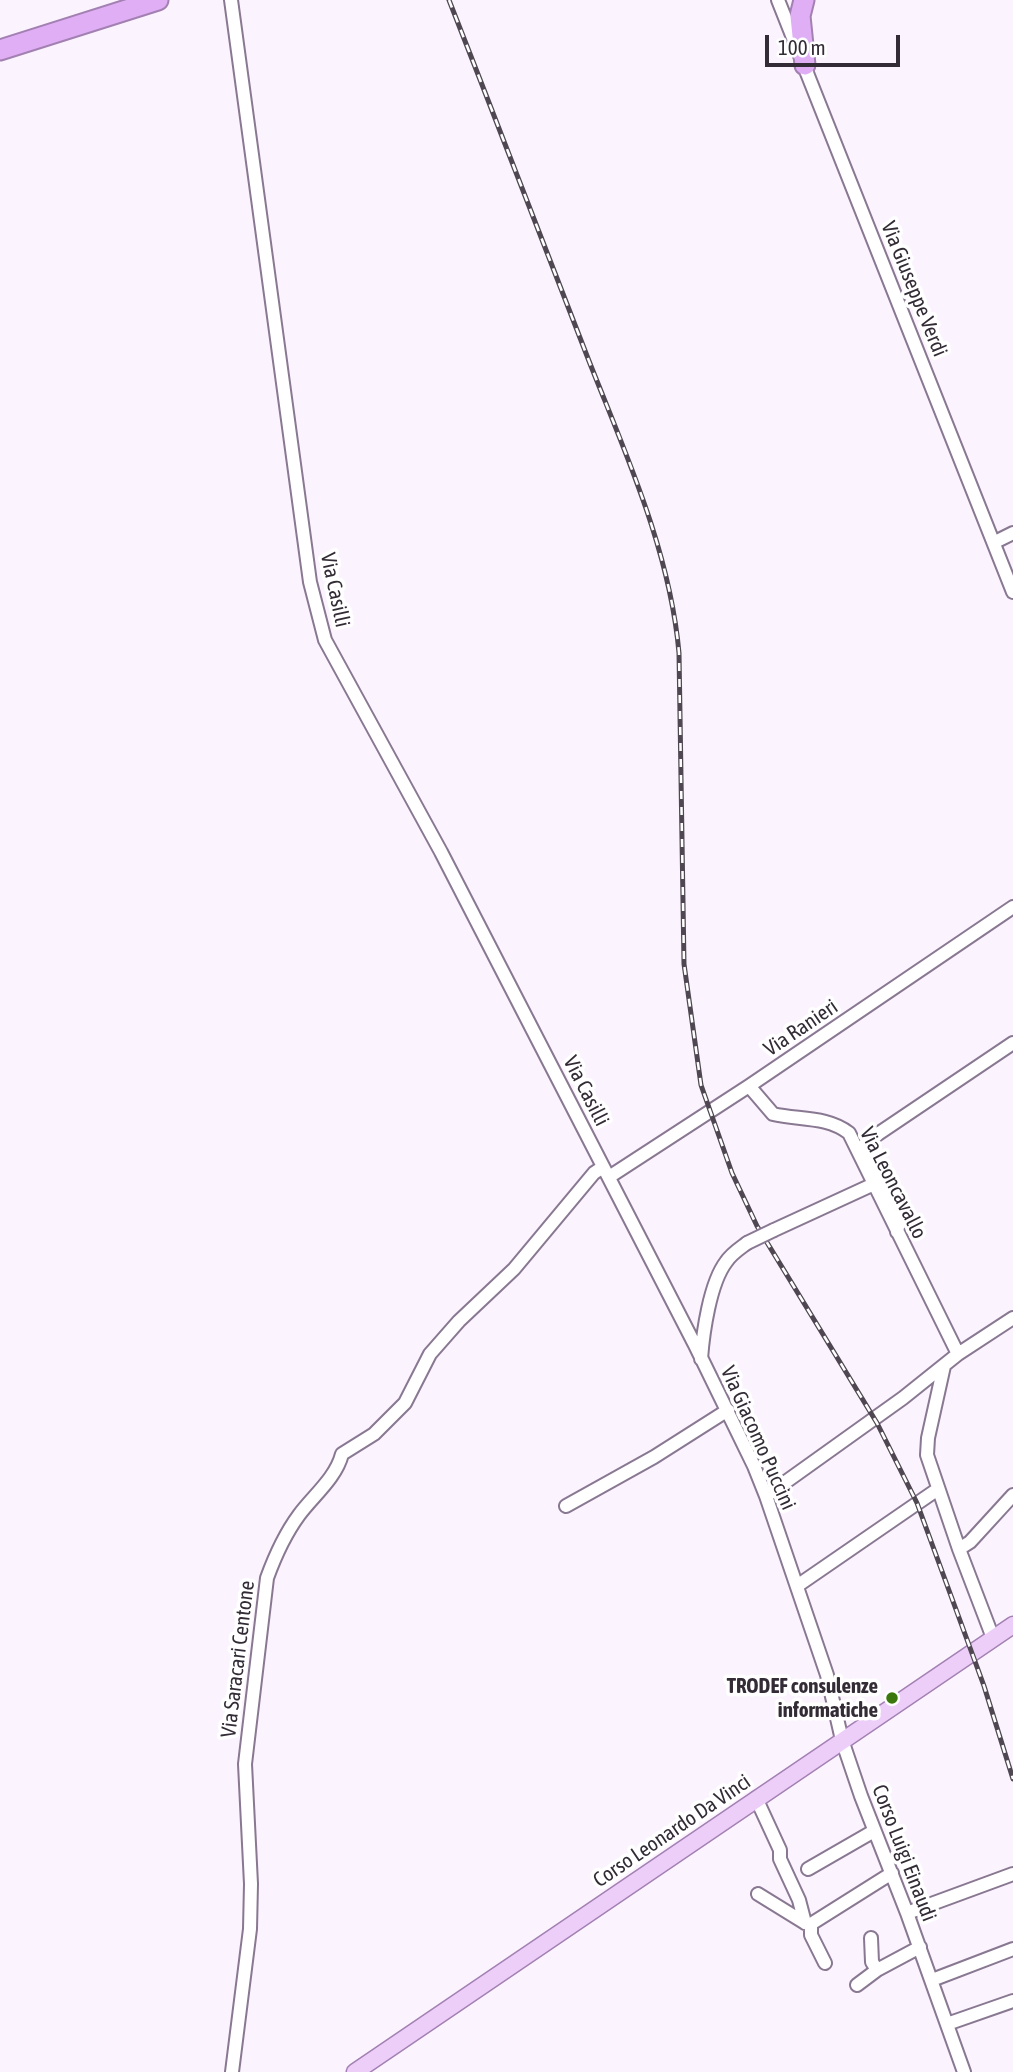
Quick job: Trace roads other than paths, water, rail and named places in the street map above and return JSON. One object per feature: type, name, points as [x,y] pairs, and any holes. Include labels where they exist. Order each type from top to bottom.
[{"type":"highway","points":[[0,50],[158,0]]},
{"type":"highway","points":[[804,0],[800,16],[805,65]]},
{"type":"main road","name":"Corso Leonardo Da Vinci","points":[[355,2072],[1013,1625]]},
{"type":"street","name":"Via Casilli","points":[[231,0],[310,582],[318,617],[326,640],[442,852],[606,1172]]},
{"type":"street","name":"Via Giuseppe Verdi","points":[[778,0],[1013,592]]},
{"type":"street","points":[[995,542],[1013,533]]},
{"type":"street","name":"Via Ranieri","points":[[606,1172],[749,1086],[1013,908]]},
{"type":"street","points":[[897,1232],[900,1217],[866,1142],[1013,1043]]},
{"type":"street","name":"Via Leoncavallo","points":[[749,1086],[773,1114],[827,1121],[838,1124],[849,1133],[958,1354]]},
{"type":"street","name":"Via Giacomo Puccini","points":[[606,1172],[728,1410],[766,1496],[827,1675],[842,1740]]},
{"type":"street","name":"Via Saracari Centone","points":[[232,2072],[250,1929],[251,1884],[245,1763],[267,1578],[272,1563],[297,1517],[338,1467],[342,1454],[374,1434],[405,1403],[430,1354],[459,1321],[514,1269],[594,1173],[606,1172]]},
{"type":"street","points":[[701,1359],[702,1342],[717,1279],[726,1262],[747,1243],[874,1184]]},
{"type":"street","points":[[766,1496],[944,1367],[958,1354],[1013,1318]]},
{"type":"street","points":[[944,1367],[927,1446],[930,1466],[993,1638]]},
{"type":"street","points":[[566,1506],[654,1457],[728,1410]]},
{"type":"street","points":[[797,1586],[938,1489]]},
{"type":"street","points":[[959,1549],[970,1542],[1013,1495]]},
{"type":"street","name":"Corso Luigi Einaudi","points":[[842,1740],[964,2072]]},
{"type":"street","points":[[756,1798],[811,1935],[825,1963]]},
{"type":"street","points":[[808,1869],[874,1831]]},
{"type":"street","points":[[808,1924],[892,1873]]},
{"type":"street","points":[[907,1913],[1013,1874]]},
{"type":"street","points":[[758,1894],[768,1903],[808,1924]]},
{"type":"street","points":[[871,1938],[872,1962],[877,1970]]},
{"type":"street","points":[[857,1985],[877,1970],[920,1947]]},
{"type":"street","points":[[932,1980],[1013,1949]]},
{"type":"street","points":[[947,2024],[1013,2001]]},
{"type":"railway","points":[[449,0],[631,468],[666,578],[679,653],[684,964],[701,1085],[732,1173],[757,1226],[877,1423],[917,1503],[984,1686],[1013,1779]]},
{"type":"place","name":"TRODEF consulenze informatiche","points":[[892,1698]]}]
